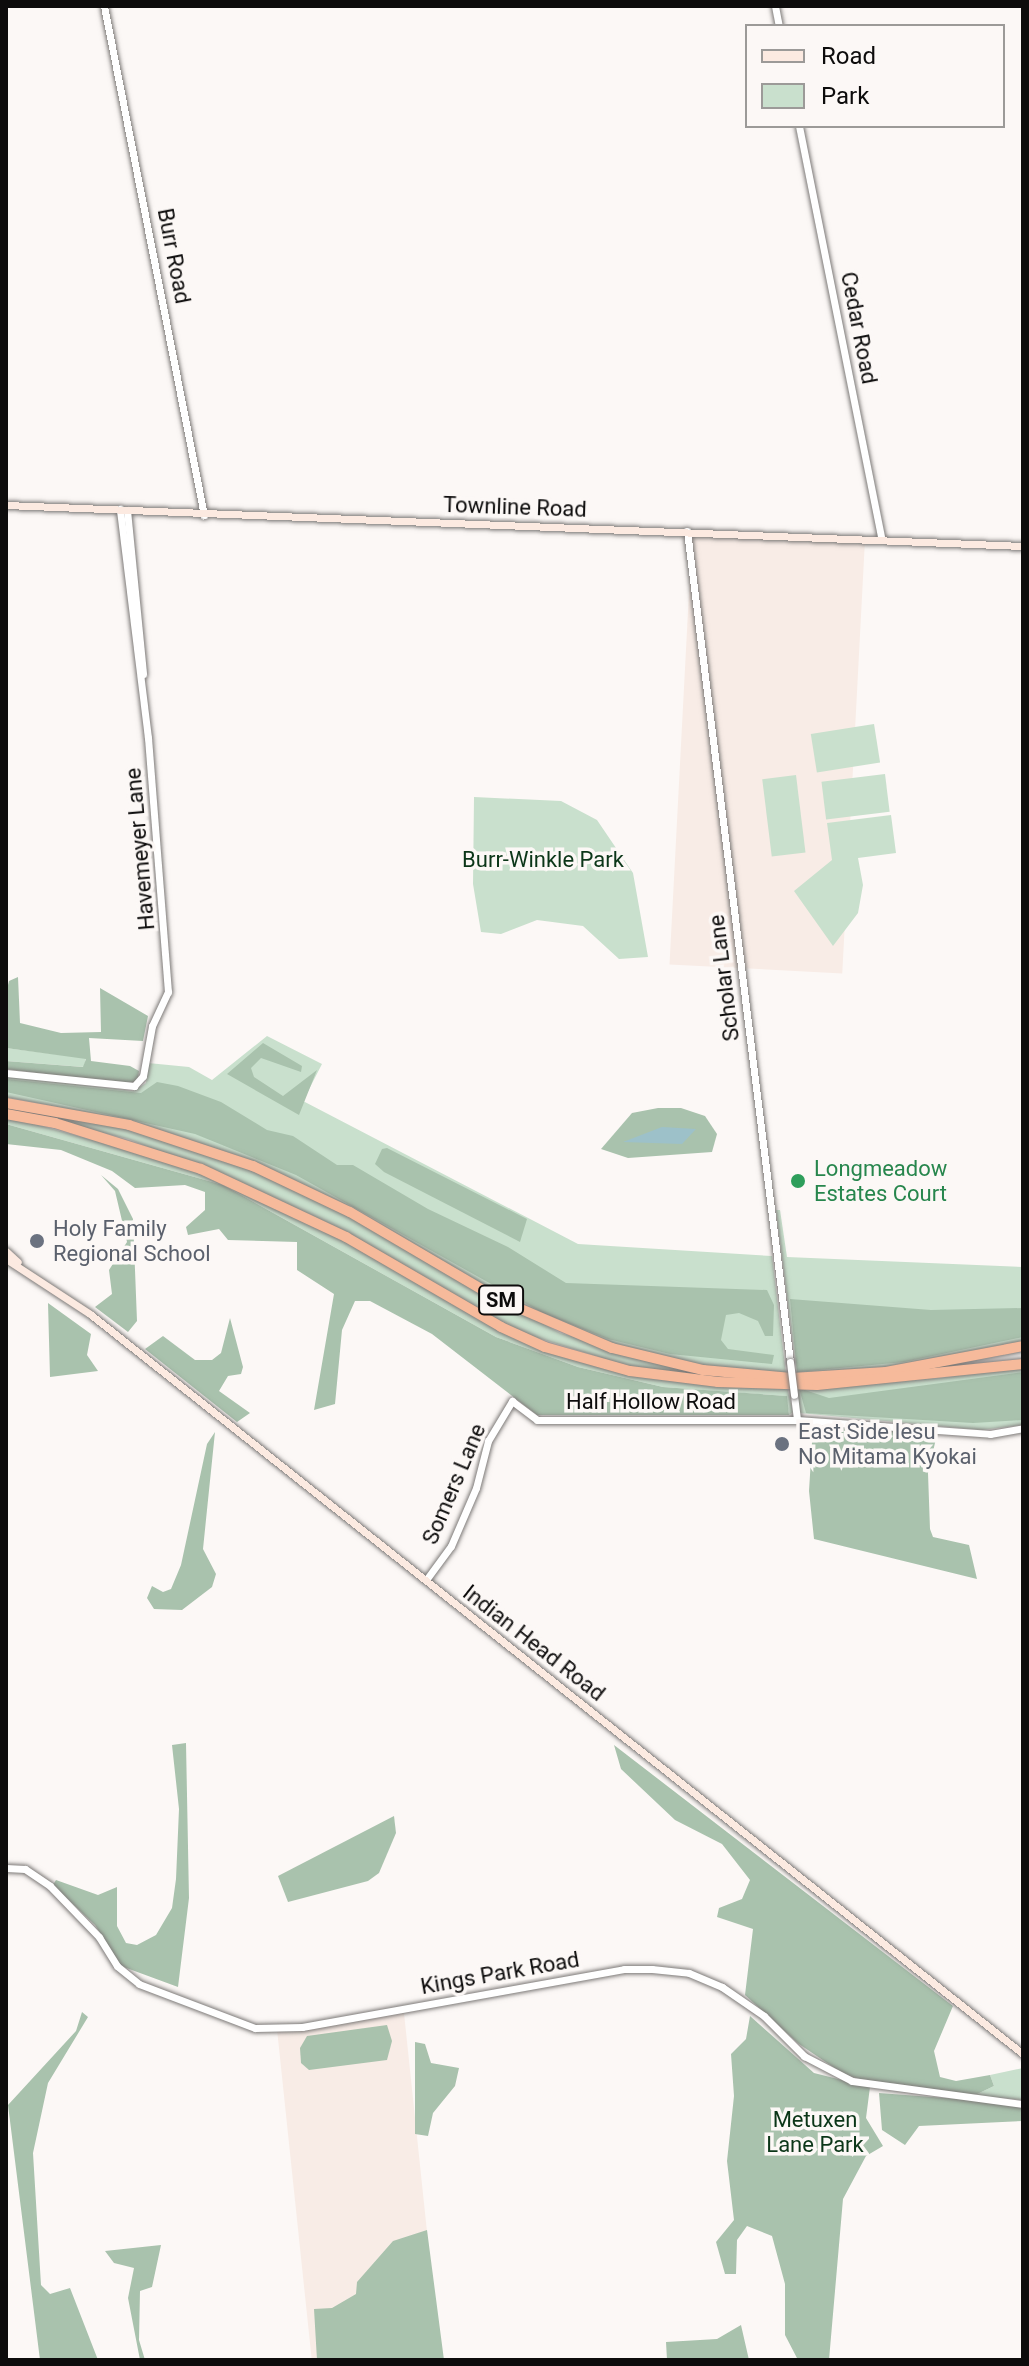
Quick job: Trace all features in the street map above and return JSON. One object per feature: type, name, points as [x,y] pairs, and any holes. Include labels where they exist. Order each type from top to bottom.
[{"type":"highway","name":"SM","points":[[6,1103],[129,1125],[253,1166],[350,1212],[564,1331],[703,1370],[792,1378],[936,1365],[1023,1346]]},
{"type":"highway","name":"SM","points":[[6,1114],[55,1123],[201,1169],[346,1237],[501,1327],[545,1347],[630,1371],[718,1382],[817,1385],[1023,1364]]},
{"type":"main road","name":"Townline Road","points":[[6,505],[1023,546]]},
{"type":"main road","name":"Indian Head Road","points":[[6,1251],[1023,2054]]},
{"type":"main road","name":"Indian Head Road","points":[[6,1259],[19,1264]]},
{"type":"street","name":"Burr Road","points":[[104,6],[204,515]]},
{"type":"street","name":"Cedar Road","points":[[799,128],[881,538]]},
{"type":"street","name":"Havemeyer Lane","points":[[6,1073],[134,1086],[143,1076],[169,981],[123,510]]},
{"type":"street","name":"Scholar Lane","points":[[687,531],[797,1420]]},
{"type":"street","name":"Somers Lane","points":[[426,1580],[451,1546],[476,1488],[488,1441],[512,1401]]},
{"type":"street","name":"Half Hollow Road","points":[[512,1401],[537,1420],[797,1420],[990,1434],[1023,1428]]},
{"type":"street","name":"Kings Park Road","points":[[6,1868],[25,1869],[50,1886],[99,1937],[117,1966],[139,1984],[255,2028],[302,2027],[624,1969],[652,1969],[689,1973],[722,1987],[764,2016],[804,2056],[852,2081],[1023,2104]]},
{"type":"shaded area","points":[[692,535],[865,544],[842,973],[669,964]]},
{"type":"shaded area","points":[[404,2013],[440,2360],[312,2360],[277,2026]]},
{"type":"green space","points":[[874,724],[880,763],[817,773],[811,734]]},
{"type":"green space","points":[[885,774],[890,812],[826,820],[821,782]]},
{"type":"green space","points":[[796,775],[806,852],[772,857],[762,779]]},
{"type":"green space","name":"Burr-Winkle Park","points":[[474,797],[561,801],[597,820],[633,873],[648,957],[619,959],[583,926],[537,920],[501,934],[481,932],[473,884]]},
{"type":"green space","points":[[891,815],[896,853],[858,858],[863,885],[858,913],[833,946],[794,891],[832,860],[827,823]]},
{"type":"green space","points":[[18,977],[20,1023],[61,1033],[101,1032],[100,988],[148,1016],[143,1041],[89,1038],[91,1061],[130,1066],[139,1071],[138,1079],[131,1085],[6,1069],[6,1061],[83,1067],[86,1059],[6,1048],[6,993],[9,981]]},
{"type":"green space","points":[[267,1036],[322,1064],[303,1101],[578,1244],[772,1256],[786,1374],[726,1370],[632,1352],[510,1303],[285,1177],[88,1113],[6,1097],[6,1076],[133,1091],[146,1083],[148,1063],[189,1067],[212,1080]]},
{"type":"green space","points":[[263,1043],[302,1066],[301,1072],[261,1058],[251,1068],[254,1077],[283,1096],[317,1070],[299,1115],[227,1074]]},
{"type":"green space","points":[[6,1048],[86,1058],[84,1067],[6,1061]]},
{"type":"green space","points":[[6,1079],[141,1093],[157,1082],[178,1086],[221,1102],[267,1130],[293,1136],[337,1165],[353,1165],[428,1209],[508,1247],[566,1283],[767,1290],[774,1305],[773,1336],[765,1336],[758,1321],[739,1313],[726,1315],[721,1340],[728,1349],[774,1355],[772,1364],[670,1354],[608,1339],[543,1313],[296,1175],[195,1134],[6,1092]]},
{"type":"green space","points":[[6,1104],[90,1118],[216,1156],[308,1194],[560,1333],[715,1378],[635,1368],[525,1334],[255,1189],[128,1139],[6,1109]]},
{"type":"green space","points":[[681,1108],[705,1116],[717,1134],[712,1152],[628,1158],[601,1149],[632,1113]]},
{"type":"green space","points":[[6,1116],[185,1166],[342,1239],[512,1336],[606,1368],[787,1387],[793,1412],[789,1415],[786,1396],[663,1387],[578,1367],[496,1337],[223,1185],[6,1124]]},
{"type":"green space","points":[[6,1124],[223,1185],[496,1337],[578,1367],[663,1387],[787,1396],[789,1415],[537,1415],[432,1334],[370,1301],[355,1301],[342,1330],[335,1404],[314,1410],[334,1294],[297,1270],[297,1242],[228,1240],[219,1229],[188,1235],[186,1227],[205,1210],[205,1192],[185,1185],[135,1188],[112,1171],[61,1150],[6,1144]]},
{"type":"green space","points":[[387,1148],[527,1219],[520,1242],[384,1172],[375,1164],[382,1149]]},
{"type":"green space","points":[[101,1175],[118,1189],[133,1219],[137,1321],[128,1332],[95,1307],[112,1294],[109,1270],[127,1242],[115,1191]]},
{"type":"green space","points":[[776,1210],[780,1210],[787,1257],[1023,1267],[1023,1343],[917,1365],[797,1373]]},
{"type":"green space","points":[[790,1299],[931,1310],[1023,1308],[1023,1337],[904,1362],[797,1372]]},
{"type":"green space","points":[[48,1303],[91,1334],[87,1355],[98,1371],[50,1377]]},
{"type":"green space","points":[[230,1318],[243,1367],[241,1374],[228,1376],[219,1391],[250,1413],[237,1422],[145,1349],[163,1336],[195,1360],[212,1360],[221,1353]]},
{"type":"green space","points":[[1023,1366],[1023,1425],[982,1430],[799,1413],[798,1386],[941,1378]]},
{"type":"green space","points":[[1023,1372],[1023,1420],[973,1423],[806,1413],[799,1388],[829,1398]]},
{"type":"green space","points":[[813,1426],[938,1430],[928,1473],[930,1529],[933,1537],[969,1545],[977,1579],[814,1539],[809,1491]]},
{"type":"green space","points":[[215,1432],[203,1549],[216,1574],[212,1587],[182,1610],[154,1609],[147,1598],[152,1586],[163,1592],[171,1589],[181,1565],[207,1444]]},
{"type":"green space","points":[[186,1743],[189,1898],[178,1987],[121,1966],[95,1925],[53,1885],[56,1880],[98,1895],[117,1887],[117,1926],[126,1943],[137,1945],[156,1935],[172,1908],[176,1879],[179,1809],[172,1745]]},
{"type":"green space","points":[[614,1745],[953,2006],[934,2051],[940,2077],[956,2081],[990,2075],[994,2086],[973,2096],[874,2083],[845,2075],[799,2044],[745,1995],[753,1929],[717,1917],[719,1908],[742,1899],[750,1880],[722,1844],[675,1820],[621,1769]]},
{"type":"green space","points":[[394,1816],[396,1833],[379,1873],[368,1881],[288,1902],[278,1876]]},
{"type":"green space","points":[[82,2012],[88,2017],[48,2083],[33,2153],[41,2285],[50,2294],[70,2288],[98,2360],[40,2360],[8,2105],[76,2031]]},
{"type":"green space","name":"Metuxen Lane Park","points":[[750,2016],[814,2073],[870,2087],[866,2118],[883,2146],[866,2156],[843,2199],[829,2360],[798,2360],[785,2335],[785,2284],[772,2236],[747,2226],[737,2240],[736,2274],[725,2274],[716,2242],[734,2220],[727,2161],[734,2096],[731,2054],[746,2039]]},
{"type":"green space","points":[[387,2025],[392,2041],[387,2060],[309,2070],[301,2063],[300,2048],[307,2036]]},
{"type":"green space","points":[[415,2042],[425,2044],[431,2063],[459,2068],[455,2086],[433,2113],[428,2136],[415,2134]]},
{"type":"green space","points":[[1023,2068],[1023,2100],[973,2096],[994,2086],[990,2075]]},
{"type":"green space","points":[[879,2093],[1023,2104],[1023,2121],[919,2126],[905,2145],[882,2130]]},
{"type":"green space","points":[[427,2230],[444,2360],[317,2360],[314,2309],[332,2308],[356,2294],[357,2282],[393,2241]]},
{"type":"green space","points":[[161,2245],[152,2287],[140,2291],[139,2340],[145,2360],[140,2360],[128,2298],[134,2268],[114,2263],[105,2251]]},
{"type":"green space","points":[[741,2325],[749,2360],[667,2360],[666,2342],[717,2339]]},
{"type":"water","points":[[662,1127],[696,1129],[682,1144],[623,1142]]},
{"type":"place","name":"Longmeadow Estates Court","points":[[798,1181]]},
{"type":"place","name":"Holy Family Regional School","points":[[37,1241]]},
{"type":"place","name":"East Side Iesu No Mitama Kyokai","points":[[782,1444]]}]
